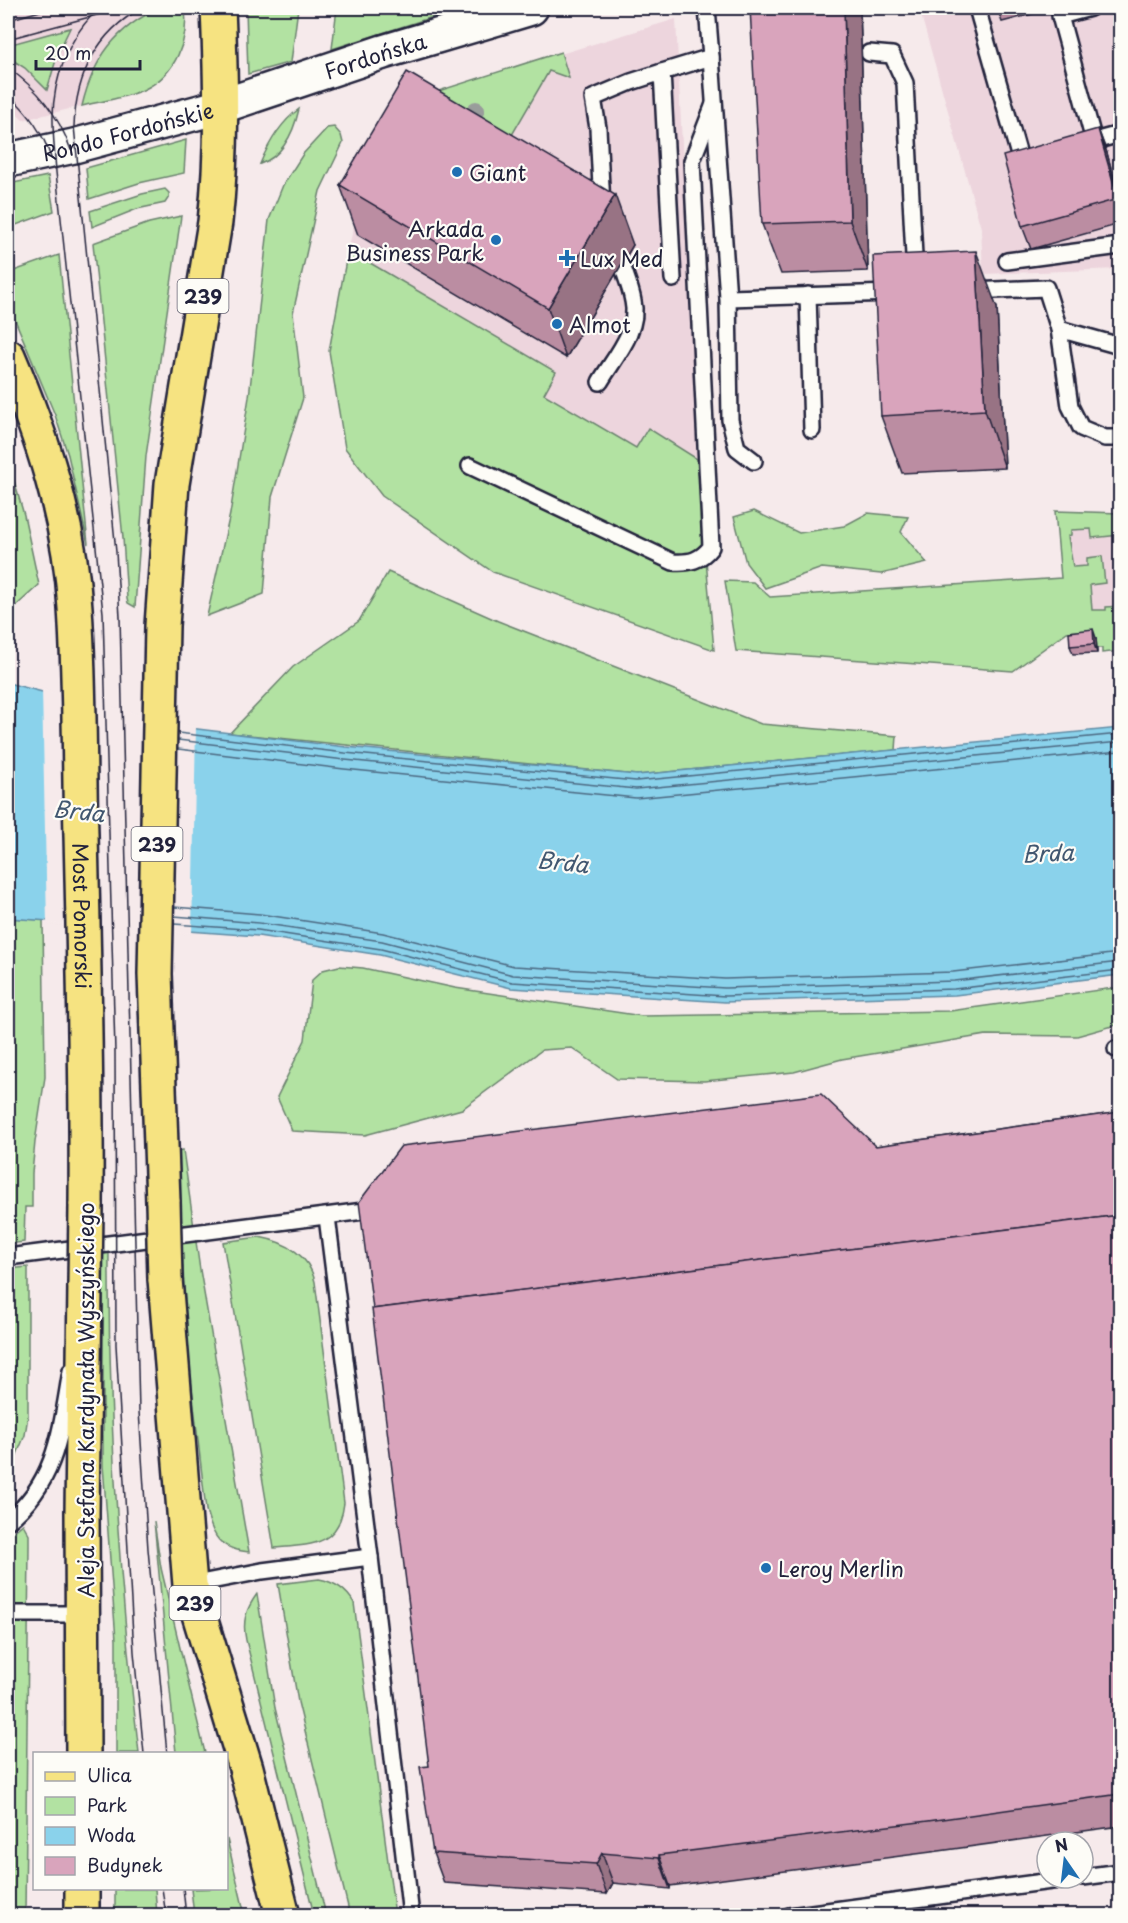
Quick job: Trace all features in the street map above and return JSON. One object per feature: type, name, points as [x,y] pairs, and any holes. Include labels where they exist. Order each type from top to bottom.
[{"type":"main road","name":"Rondo Fordońskie","points":[[8,160],[75,146],[222,106],[218,8]]},
{"type":"main road","name":"Fordońska","points":[[222,106],[384,52],[531,8]]},
{"type":"main road","name":"239","points":[[222,106],[217,210],[172,483],[162,626],[155,974],[165,1279],[190,1585],[246,1768],[283,1916]]},
{"type":"main road","name":"Most Pomorski","points":[[8,356],[45,452],[58,499],[75,607],[86,1046]]},
{"type":"main road","name":"Aleja Stefana Kardynała Wyszyńskiego","points":[[83,1752],[82,1512],[86,1046]]},
{"type":"main road","points":[[82,1890],[82,1916]]},
{"type":"lane","points":[[707,8],[728,298],[730,420],[737,448],[754,461]]},
{"type":"lane","points":[[977,8],[1021,162],[1042,156]]},
{"type":"lane","points":[[1090,8],[1060,16],[1094,141]]},
{"type":"lane","points":[[728,298],[911,293],[905,83],[892,55],[869,53]]},
{"type":"lane","points":[[603,216],[598,128],[593,98],[631,82],[711,57]]},
{"type":"lane","points":[[662,72],[673,279]]},
{"type":"lane","points":[[470,465],[673,562],[688,563],[702,558],[711,546],[692,161],[714,104]]},
{"type":"lane","points":[[1073,147],[1120,137]]},
{"type":"lane","points":[[1007,261],[1120,246]]},
{"type":"lane","points":[[600,382],[632,328],[635,315],[634,302],[622,265]]},
{"type":"lane","points":[[952,291],[1046,288],[1059,329],[1070,406],[1081,428],[1105,438],[1120,438]]},
{"type":"lane","points":[[808,295],[812,430]]},
{"type":"lane","points":[[1059,329],[1120,346]]},
{"type":"lane","points":[[8,1257],[381,1209]]},
{"type":"lane","points":[[327,1217],[370,1557],[411,1916]]},
{"type":"lane","points":[[8,1521],[38,1490],[55,1455],[85,1285]]},
{"type":"lane","points":[[190,1585],[262,1571],[370,1557]]},
{"type":"lane","points":[[8,1614],[84,1614]]},
{"type":"lane","points":[[1095,1875],[1120,1872]]},
{"type":"lane","points":[[789,1916],[1035,1883]]},
{"type":"shaded area","points":[[29,8],[160,8],[125,29],[113,40],[96,65],[82,106],[23,120],[8,106],[8,57],[25,68],[47,89],[58,53],[70,28],[8,45],[8,13]]},
{"type":"shaded area","points":[[919,8],[1120,8],[1120,269],[983,274],[981,228]]},
{"type":"shaded area","name":"Arkada Business Park","points":[[676,19],[697,459],[648,428],[636,448],[543,393],[556,373],[348,250],[354,226],[399,103]]},
{"type":"shaded area","points":[[1055,511],[1120,513],[1120,645],[1097,648],[1096,638],[1086,631],[1067,632]]},
{"type":"green space","points":[[160,8],[185,8],[186,20],[178,55],[165,75],[156,83],[138,92],[82,106],[93,74],[109,47],[131,25]]},
{"type":"green space","points":[[246,8],[298,8],[291,62],[248,74]]},
{"type":"green space","points":[[337,8],[461,8],[332,49]]},
{"type":"green space","points":[[70,28],[58,53],[47,90],[25,68],[8,57],[8,45]]},
{"type":"green space","points":[[561,52],[569,78],[549,71],[498,159],[429,94]]},
{"type":"green space","points":[[299,109],[286,142],[275,155],[260,164],[276,133]]},
{"type":"green space","points":[[334,127],[341,135],[343,143],[320,191],[293,313],[303,398],[272,497],[264,594],[207,616],[230,514],[249,397],[269,220],[283,185],[303,154],[327,128]]},
{"type":"green space","points":[[186,140],[184,173],[139,183],[89,199],[86,168]]},
{"type":"green space","points":[[48,176],[54,211],[8,228],[8,184]]},
{"type":"green space","points":[[165,189],[169,197],[165,203],[137,209],[92,227],[90,211]]},
{"type":"green space","points":[[181,216],[146,456],[135,607],[128,603],[127,599],[123,538],[93,243],[149,223]]},
{"type":"green space","points":[[348,250],[556,372],[544,394],[636,448],[648,428],[697,459],[714,650],[493,572],[382,496],[345,448],[329,351]]},
{"type":"green space","points":[[59,255],[88,544],[68,455],[55,415],[8,303],[8,273]]},
{"type":"green space","points":[[8,460],[24,515],[39,585],[8,613]]},
{"type":"green space","points":[[754,511],[799,533],[844,526],[868,513],[908,517],[901,532],[927,563],[881,574],[822,568],[765,588],[746,563],[734,517]]},
{"type":"green space","points":[[1055,511],[1120,513],[1120,535],[1092,538],[1091,529],[1071,530],[1071,535],[1068,536],[1073,567],[1087,566],[1087,558],[1102,556],[1105,583],[1090,585],[1092,610],[1106,610],[1106,607],[1120,606],[1120,651],[1102,653],[1102,648],[1097,648],[1096,638],[1086,631],[1067,632],[1013,671],[736,651],[725,581],[753,582],[770,597],[1061,578]]},
{"type":"green space","points":[[388,572],[498,621],[761,724],[897,736],[896,750],[637,775],[230,733],[293,667],[359,621]]},
{"type":"green space","points":[[8,918],[43,920],[45,1077],[35,1142],[32,1207],[25,1207],[24,1242],[8,1244]]},
{"type":"green space","points":[[339,966],[363,968],[455,988],[642,1016],[950,1011],[1120,987],[1120,1024],[1077,1036],[986,1035],[842,1059],[794,1072],[704,1081],[617,1079],[572,1048],[542,1050],[462,1109],[365,1135],[292,1131],[277,1097],[305,1040],[312,980],[323,970]]},
{"type":"green space","points":[[183,1150],[200,1270],[249,1552],[224,1545],[211,1528],[206,1510],[186,1336],[178,1151]]},
{"type":"green space","points":[[259,1237],[278,1242],[295,1251],[308,1264],[312,1272],[344,1503],[336,1528],[329,1536],[321,1541],[299,1546],[274,1548],[223,1242]]},
{"type":"green space","points":[[103,1248],[109,1248],[110,1375],[116,1501],[139,1752],[116,1752],[116,1640],[103,1465]]},
{"type":"green space","points":[[28,1267],[28,1416],[25,1435],[8,1476],[8,1269]]},
{"type":"green space","points":[[154,1521],[161,1568],[205,1752],[176,1752]]},
{"type":"green space","points":[[23,1524],[29,1535],[25,1915],[8,1916],[8,1536]]},
{"type":"green space","points":[[319,1579],[340,1587],[354,1603],[395,1915],[350,1915],[298,1702],[278,1584]]},
{"type":"green space","points":[[257,1594],[275,1708],[326,1915],[314,1915],[246,1640],[244,1627],[246,1616]]},
{"type":"green space","points":[[228,1843],[245,1915],[194,1915],[191,1890],[228,1890]]},
{"type":"green space","points":[[115,1890],[155,1890],[157,1915],[115,1915]]},
{"type":"water","name":"Brda","points":[[8,683],[173,726],[346,747],[637,775],[1120,728],[1120,975],[955,995],[725,1002],[511,988],[380,955],[258,936],[8,918]]},
{"type":"pier","points":[[42,689],[173,723],[196,726],[192,934],[47,924]]},
{"type":"building","points":[[750,8],[844,8],[850,221],[762,224]]},
{"type":"building","name":"Arkada Business Park","points":[[407,72],[615,195],[548,308],[340,185]]},
{"type":"building","points":[[1098,129],[1118,199],[1022,226],[1003,156]]},
{"type":"building","points":[[976,251],[985,410],[881,416],[873,256]]},
{"type":"building","points":[[1093,629],[1094,644],[1070,646],[1069,632]]},
{"type":"building","points":[[821,1094],[876,1146],[1120,1112],[1120,1215],[373,1309],[359,1202],[401,1146]]},
{"type":"building","name":"Leroy Merlin","points":[[1120,1215],[1120,1794],[659,1855],[659,1858],[602,1853],[596,1864],[433,1853],[420,1767],[429,1766],[372,1309]]},
{"type":"tram line","points":[[8,20],[51,8]]},
{"type":"tram line","points":[[100,8],[79,31],[64,59],[53,106],[53,127],[103,613],[115,1052],[116,1345],[134,1652],[144,1752]]},
{"type":"tram line","points":[[8,39],[123,8]]},
{"type":"tram line","points":[[142,8],[113,29],[101,42],[92,57],[79,89],[74,126],[116,552],[120,617],[139,1411],[148,1549],[167,1752]]},
{"type":"tram line","points":[[8,68],[46,103],[60,125],[71,150]]},
{"type":"tram line","points":[[8,94],[34,123],[51,158]]},
{"type":"tram line","points":[[162,1890],[166,1916]]},
{"type":"tram line","points":[[183,1890],[186,1916]]},
{"type":"place","name":"Giant","points":[[457,172]]},
{"type":"place","name":"Arkada Business Park","points":[[496,240]]},
{"type":"place","name":"Lux Med","points":[[567,258]]},
{"type":"place","name":"Almot","points":[[557,324]]},
{"type":"place","name":"Leroy Merlin","points":[[766,1568]]}]
